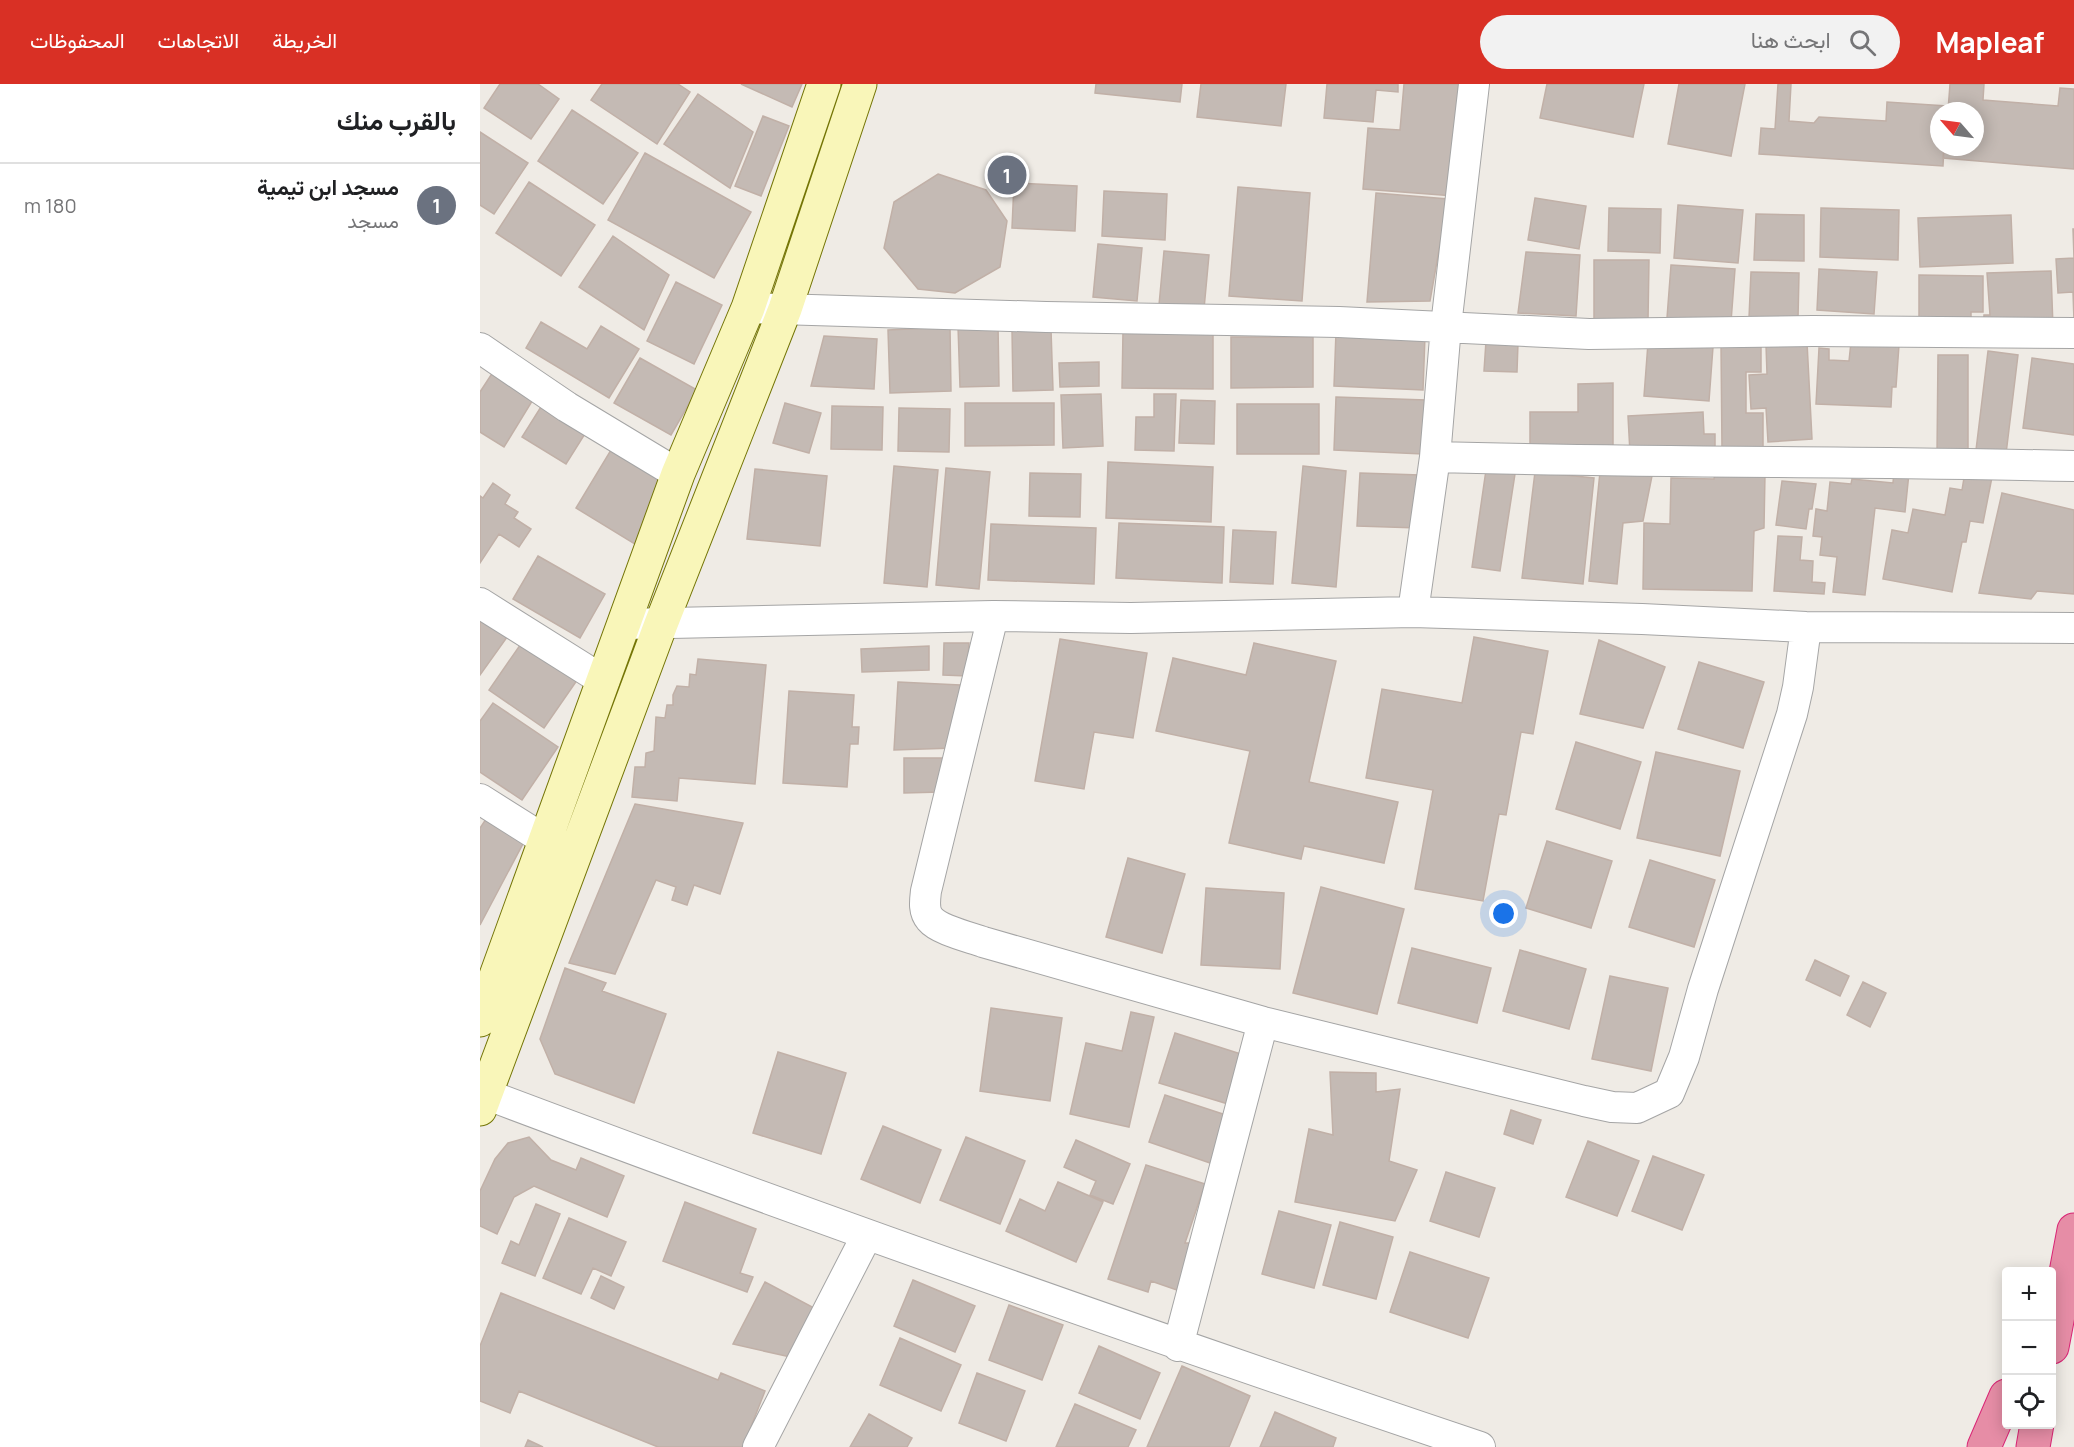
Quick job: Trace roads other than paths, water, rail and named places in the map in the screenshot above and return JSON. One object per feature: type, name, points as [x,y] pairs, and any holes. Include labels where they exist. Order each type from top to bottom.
[{"type":"highway","points":[[2056,1283],[2071,1244]]},
{"type":"highway","points":[[2056,1325],[2071,1244]]},
{"type":"highway","points":[[1984,1447],[2002,1407]]},
{"type":"highway","points":[[2033,1447],[2036,1429]]},
{"type":"street","points":[[480,1018],[678,474],[748,308],[824,84]]},
{"type":"street","points":[[860,84],[785,309],[661,624],[482,1099],[1178,1346],[1480,1447]]},
{"type":"street","points":[[1413,612],[1435,458],[1446,326],[1474,84]]},
{"type":"street","points":[[748,308],[1046,317],[1339,321],[1589,334],[1813,331],[2074,333]]},
{"type":"street","points":[[480,348],[567,407],[678,474]]},
{"type":"street","points":[[1435,458],[2074,466]]},
{"type":"street","points":[[480,603],[604,681]]},
{"type":"street","points":[[624,624],[993,616],[1131,618],[1413,612],[1806,627],[2074,628]]},
{"type":"street","points":[[993,616],[926,891],[924,906],[930,919],[955,933],[983,942],[1263,1022],[1612,1107],[1638,1108],[1669,1093],[1684,1057],[1703,989],[1792,714],[1806,627]]},
{"type":"street","points":[[480,799],[545,840]]},
{"type":"street","points":[[1178,1346],[1263,1022]]},
{"type":"street","points":[[758,1447],[867,1235]]},
{"type":"place","name":"مسجد ابن تيمية","points":[[1007,175]]}]
